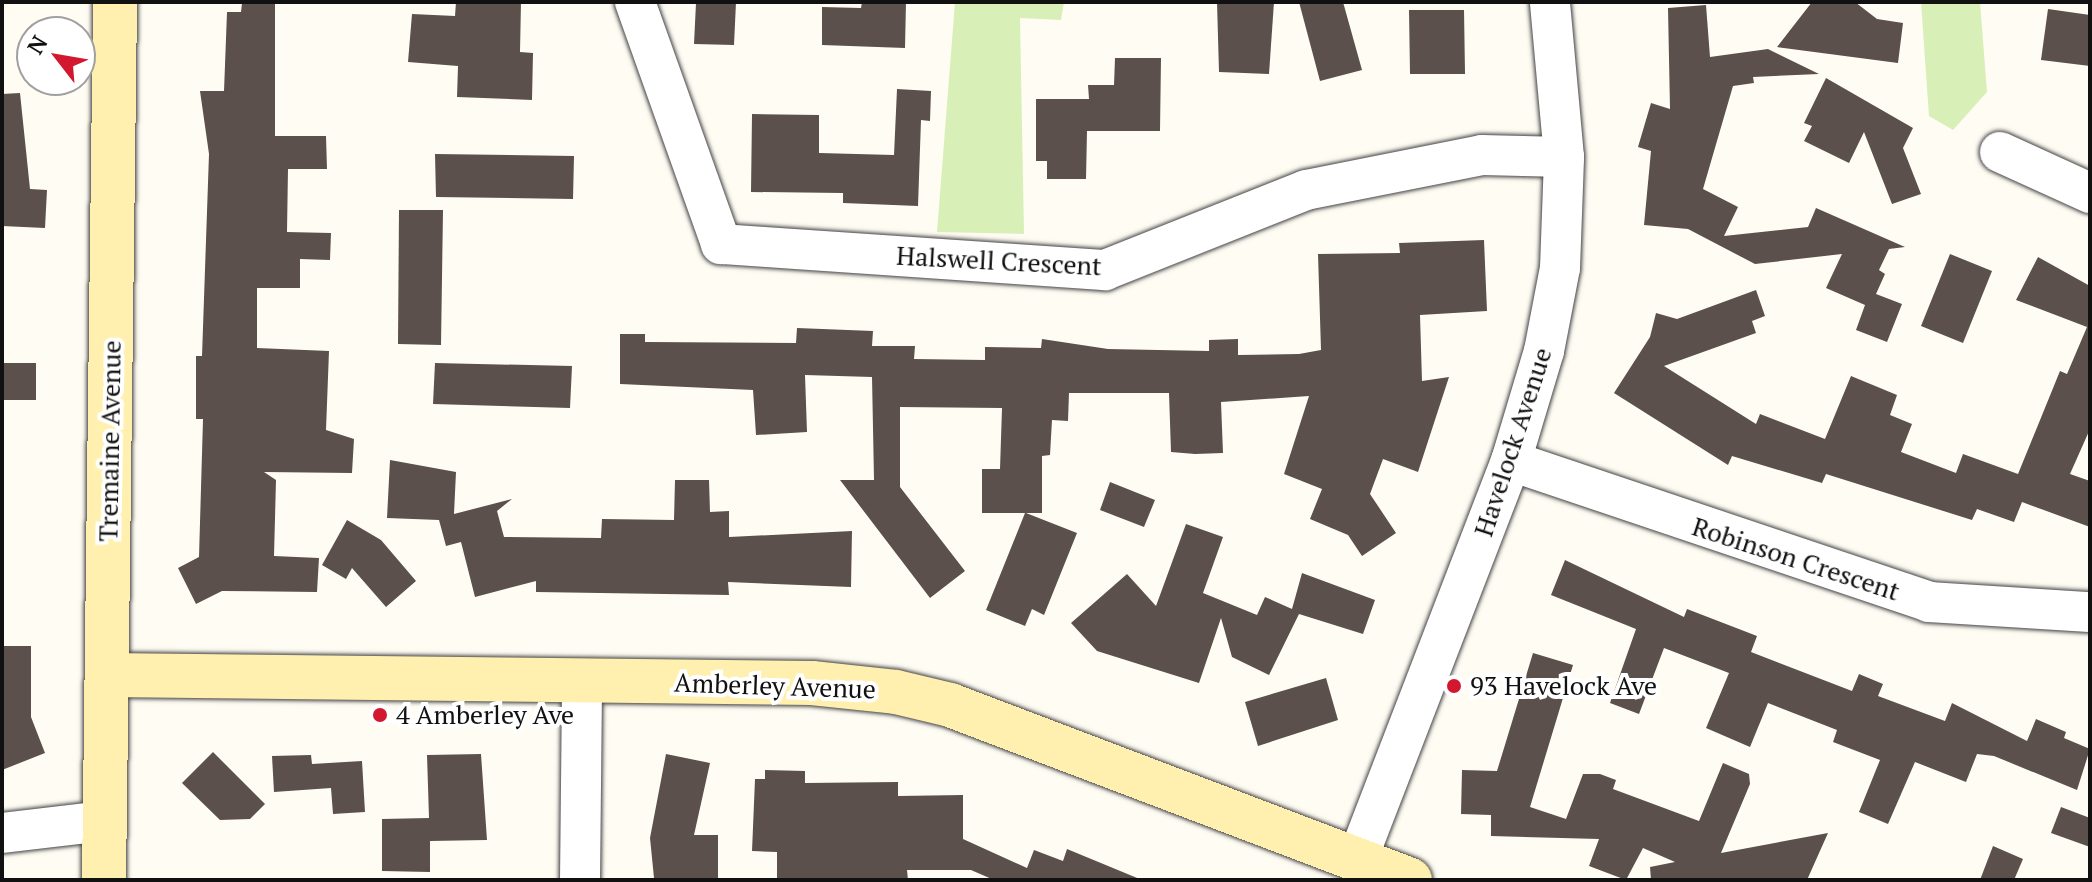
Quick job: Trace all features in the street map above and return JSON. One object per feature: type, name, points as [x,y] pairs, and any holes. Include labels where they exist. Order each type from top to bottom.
[{"type":"street","name":"Tremaine Avenue","points":[[104,880],[115,2]]},
{"type":"street","name":"Halswell Crescent","points":[[635,2],[721,244],[1105,270],[1306,190],[1482,155],[1564,157]]},
{"type":"street","name":"Havelock Avenue","points":[[1357,860],[1511,461],[1560,268],[1564,157],[1550,2]]},
{"type":"street","points":[[2000,152],[2090,193]]},
{"type":"street","name":"Robinson Crescent","points":[[1511,461],[1929,602],[2090,612]]},
{"type":"street","name":"Amberley Avenue","points":[[107,675],[582,680],[896,692],[950,705],[1410,880]]},
{"type":"street","points":[[580,880],[582,680]]},
{"type":"street","points":[[2,833],[104,821]]},
{"type":"green space","points":[[955,2],[1064,2],[1061,20],[1020,18],[1024,234],[937,232]]},
{"type":"green space","points":[[1921,2],[1980,2],[1987,92],[1953,130],[1929,116]]},
{"type":"building","points":[[456,2],[521,2],[520,52],[533,53],[532,100],[457,97],[458,66],[408,62],[412,14],[455,16]]},
{"type":"building","points":[[736,2],[734,45],[694,44],[696,3]]},
{"type":"building","points":[[862,2],[906,2],[905,48],[822,45],[822,7],[861,8]]},
{"type":"building","points":[[1217,2],[1274,2],[1269,74],[1219,72]]},
{"type":"building","points":[[1299,2],[1343,2],[1362,70],[1320,81]]},
{"type":"building","points":[[1812,2],[1855,2],[1877,19],[1903,23],[1898,63],[1777,47]]},
{"type":"building","points":[[242,3],[275,4],[275,136],[326,136],[327,169],[288,169],[287,232],[331,233],[330,260],[300,259],[300,288],[257,288],[257,348],[329,351],[326,430],[354,439],[352,473],[264,472],[276,480],[274,556],[319,558],[317,592],[222,591],[196,604],[178,568],[199,557],[203,419],[196,419],[196,356],[202,356],[209,154],[200,91],[224,91],[227,12],[241,12]]},
{"type":"building","points":[[1706,5],[1710,57],[1768,49],[1819,74],[1753,77],[1754,83],[1733,86],[1703,189],[1738,207],[1724,236],[1808,227],[1816,208],[1905,247],[1889,249],[1879,270],[1885,274],[1876,294],[1902,304],[1887,342],[1856,330],[1865,305],[1826,288],[1842,254],[1755,264],[1688,229],[1644,225],[1651,151],[1638,147],[1651,103],[1670,109],[1668,8]]},
{"type":"building","points":[[2048,9],[2090,15],[2090,66],[2041,60]]},
{"type":"building","points":[[1409,10],[1464,10],[1465,74],[1410,74]]},
{"type":"building","points":[[1115,58],[1161,58],[1160,131],[1087,131],[1086,179],[1047,179],[1047,161],[1036,161],[1036,99],[1089,99],[1088,85],[1114,85]]},
{"type":"building","points":[[1826,78],[1913,128],[1903,148],[1921,194],[1892,204],[1864,132],[1849,163],[1804,141],[1812,126],[1804,123]]},
{"type":"building","points":[[897,89],[931,91],[930,121],[921,120],[918,206],[843,203],[843,193],[751,192],[752,114],[819,115],[819,153],[894,155]]},
{"type":"building","points":[[2,94],[20,96],[30,189],[47,190],[45,228],[2,226]]},
{"type":"building","points":[[435,154],[574,156],[573,199],[436,197]]},
{"type":"building","points":[[399,210],[443,210],[441,345],[398,344]]},
{"type":"building","points":[[1484,240],[1487,311],[1420,315],[1422,381],[1449,377],[1418,472],[1383,459],[1370,494],[1396,533],[1362,556],[1348,535],[1310,519],[1322,489],[1284,474],[1309,396],[1221,402],[1223,453],[1195,454],[1171,452],[1169,393],[1069,393],[1068,421],[1052,420],[1050,455],[1042,456],[1042,513],[1026,513],[1077,533],[1044,615],[1032,609],[1025,626],[986,610],[1025,513],[982,513],[982,469],[1000,469],[1002,408],[900,407],[900,487],[965,571],[930,598],[840,480],[874,480],[872,377],[805,375],[807,432],[756,435],[753,390],[620,384],[620,334],[645,334],[645,342],[796,343],[797,328],[873,331],[872,346],[915,346],[914,359],[985,360],[985,347],[1041,348],[1042,339],[1108,349],[1209,351],[1209,340],[1238,339],[1238,355],[1299,354],[1321,350],[1318,254],[1400,253],[1399,243]]},
{"type":"building","points":[[1950,254],[1992,271],[1963,343],[1921,326]]},
{"type":"building","points":[[2038,257],[2090,286],[2090,429],[2070,474],[2090,481],[2090,527],[2022,502],[2014,522],[1977,509],[1972,520],[1826,474],[1822,483],[1732,456],[1728,465],[1614,393],[1650,337],[1656,313],[1677,319],[1756,290],[1765,316],[1752,321],[1756,333],[1664,366],[1756,424],[1760,414],[1825,439],[1851,376],[1897,395],[1890,415],[1912,424],[1901,452],[1956,473],[1963,454],[2018,474],[2060,371],[2067,374],[2087,327],[2016,300]]},
{"type":"building","points":[[2,363],[36,363],[36,400],[2,400]]},
{"type":"building","points":[[435,363],[572,366],[570,408],[433,404]]},
{"type":"building","points":[[390,460],[456,472],[454,514],[512,499],[497,511],[504,537],[601,538],[602,519],[674,520],[675,480],[709,480],[710,512],[729,511],[729,537],[852,531],[851,587],[728,582],[729,595],[536,592],[536,581],[475,597],[461,542],[446,546],[439,520],[387,518]]},
{"type":"building","points":[[1110,482],[1155,500],[1144,527],[1100,510]]},
{"type":"building","points":[[347,520],[381,540],[416,581],[386,607],[352,568],[346,579],[322,565]]},
{"type":"building","points":[[1186,524],[1223,537],[1203,593],[1257,615],[1265,597],[1292,609],[1302,573],[1375,600],[1363,634],[1299,614],[1269,675],[1232,657],[1221,618],[1199,683],[1097,651],[1071,623],[1127,574],[1156,606]]},
{"type":"building","points":[[1565,560],[1684,617],[1687,609],[1757,636],[1751,652],[1852,691],[1859,674],[1883,684],[1878,696],[1945,721],[1952,703],[2027,741],[2036,719],[2066,732],[2064,738],[2090,749],[2077,790],[1994,756],[1977,754],[1966,782],[1915,762],[1888,824],[1859,812],[1880,760],[1833,742],[1837,730],[1768,703],[1750,747],[1706,728],[1729,673],[1664,648],[1639,714],[1610,703],[1636,629],[1551,595]]},
{"type":"building","points":[[2,646],[31,646],[31,717],[45,753],[2,770]]},
{"type":"building","points":[[1533,653],[1573,665],[1530,807],[1566,819],[1583,774],[1600,774],[1616,780],[1613,789],[1699,821],[1723,763],[1749,774],[1750,784],[1721,853],[1828,833],[1807,880],[1651,880],[1650,867],[1675,862],[1643,848],[1626,880],[1589,866],[1599,839],[1491,836],[1491,815],[1461,814],[1462,770],[1497,771]]},
{"type":"building","points":[[1326,678],[1338,720],[1258,746],[1245,702]]},
{"type":"building","points":[[213,752],[265,804],[250,819],[220,820],[182,783]]},
{"type":"building","points":[[481,754],[487,840],[430,841],[430,872],[382,871],[382,819],[429,818],[427,755]]},
{"type":"building","points":[[666,754],[710,763],[694,835],[718,835],[718,878],[654,878],[650,838]]},
{"type":"building","points":[[311,755],[312,764],[362,761],[365,812],[333,814],[331,788],[274,792],[272,756]]},
{"type":"building","points":[[765,770],[805,771],[805,783],[898,782],[898,796],[963,795],[963,839],[1027,868],[1034,850],[1063,861],[1067,849],[1142,880],[994,880],[971,870],[907,870],[908,880],[777,880],[777,852],[752,851],[755,779],[765,779]]},
{"type":"building","points":[[2061,807],[2090,818],[2090,847],[2051,833]]},
{"type":"building","points":[[1993,846],[2023,859],[2014,880],[1980,880]]},
{"type":"place","name":"93 Havelock Ave","points":[[1454,686]]},
{"type":"place","name":"4 Amberley Ave","points":[[380,715]]}]
